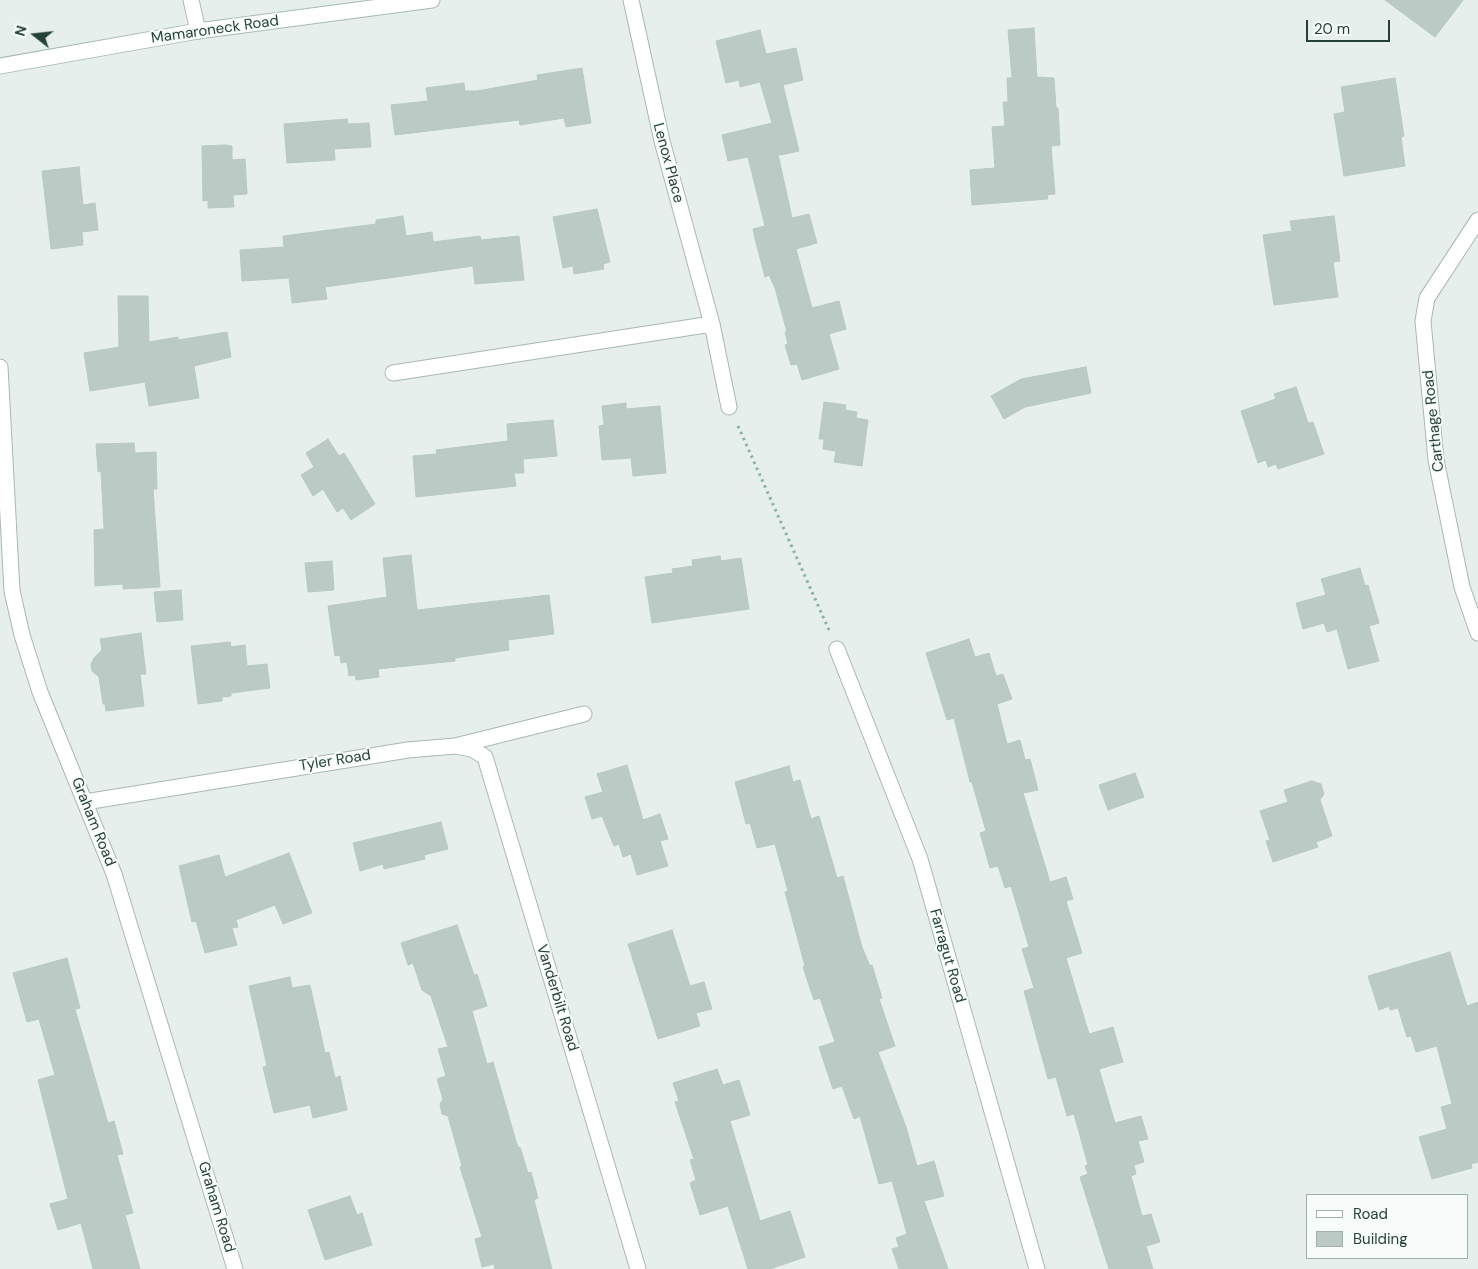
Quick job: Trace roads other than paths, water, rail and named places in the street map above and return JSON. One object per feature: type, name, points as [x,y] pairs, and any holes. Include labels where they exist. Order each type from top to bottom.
[{"type":"street","points":[[191,0],[198,31]]},
{"type":"street","name":"Mamaroneck Road","points":[[0,66],[198,31],[432,0]]},
{"type":"street","name":"Lenox Place","points":[[631,0],[662,142],[712,324],[729,407]]},
{"type":"street","name":"Carthage Road","points":[[1478,220],[1427,298],[1423,322],[1436,460],[1462,587],[1478,633]]},
{"type":"street","points":[[393,373],[712,324]]},
{"type":"street","name":"Graham Road","points":[[0,366],[3,490],[12,591],[22,635],[40,692],[114,874],[236,1269]]},
{"type":"street","name":"Farragut Road","points":[[837,649],[920,859],[1037,1269]]},
{"type":"street","name":"Tyler Road","points":[[85,802],[408,750],[455,746],[584,714]]},
{"type":"street","name":"Vanderbilt Road","points":[[455,746],[472,749],[485,757],[638,1269]]}]
